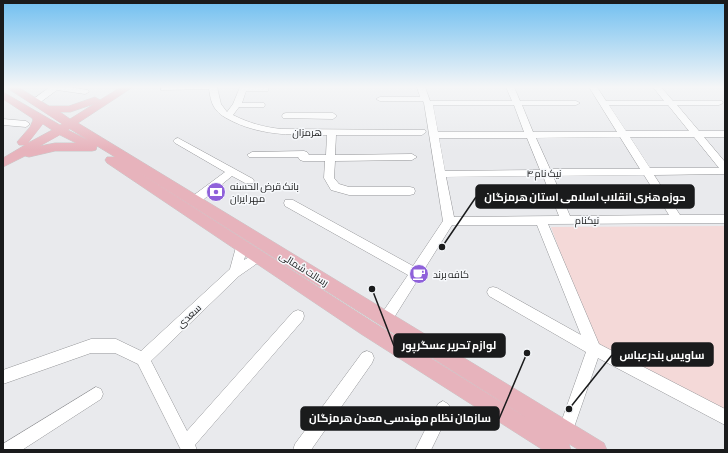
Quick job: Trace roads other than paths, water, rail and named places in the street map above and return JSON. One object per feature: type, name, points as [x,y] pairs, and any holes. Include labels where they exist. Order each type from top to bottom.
[{"type":"main road","name":"رسالت شمالی","points":[[29,108],[61,124],[90,141],[189,204],[385,320],[597,450]]},
{"type":"main road","name":"رسالت شمالی","points":[[32,108],[36,112]]},
{"type":"main road","points":[[22,142],[38,124],[39,120],[36,112],[74,108]]},
{"type":"main road","points":[[3,162],[15,156],[61,124],[88,108]]},
{"type":"main road","points":[[15,156],[90,141],[88,126],[95,108]]},
{"type":"main road","points":[[3,153],[22,142],[61,124]]},
{"type":"main road","name":"رسالت شمالی","points":[[189,204],[242,247],[561,450]]},
{"type":"street","points":[[3,122],[36,112],[39,108]]},
{"type":"street","points":[[219,108],[225,114],[233,108]]},
{"type":"street","points":[[385,320],[449,221],[428,108]]},
{"type":"street","points":[[519,108],[566,220]]},
{"type":"street","points":[[606,108],[678,219]]},
{"type":"street","points":[[674,108],[725,170]]},
{"type":"street","name":"هرمزان","points":[[225,114],[247,125],[264,130],[281,132],[422,132]]},
{"type":"street","points":[[286,116],[333,116]]},
{"type":"street","points":[[313,116],[313,133]]},
{"type":"street","points":[[332,133],[329,178],[335,187],[349,191],[410,191]]},
{"type":"street","points":[[434,136],[725,134]]},
{"type":"street","points":[[178,141],[249,181]]},
{"type":"street","points":[[252,155],[304,154],[303,158],[412,157]]},
{"type":"street","name":"نیک نام ۴","points":[[441,174],[725,170]]},
{"type":"street","points":[[189,204],[232,171]]},
{"type":"street","points":[[289,203],[415,273]]},
{"type":"street","name":"نیکنام","points":[[449,221],[725,219]]},
{"type":"street","points":[[541,220],[594,349],[566,431]]},
{"type":"street","points":[[235,272],[242,247]]},
{"type":"street","name":"سعدی","points":[[143,359],[235,272],[258,257]]},
{"type":"street","points":[[493,292],[594,349],[725,417]]},
{"type":"street","points":[[3,384],[9,375],[91,346],[116,346],[143,359],[188,447],[298,316]]},
{"type":"street","points":[[301,450],[367,358]]},
{"type":"street","points":[[8,450],[96,394]]},
{"type":"street","points":[[423,450],[443,409]]},
{"type":"place","name":"بانک قرض الحسنه مهر ایران","points":[[216,192]]},
{"type":"place","name":"حوزه هنری انقلاب اسلامی استان هرمزگان","points":[[442,247]]},
{"type":"place","name":"کافه برند","points":[[419,274]]},
{"type":"place","name":"لوازم تحریر عسگرپور","points":[[372,289]]},
{"type":"place","name":"سازمان نظام مهندسی معدن هرمزگان","points":[[527,353]]},
{"type":"place","name":"ساویس بندرعباس","points":[[569,409]]}]
